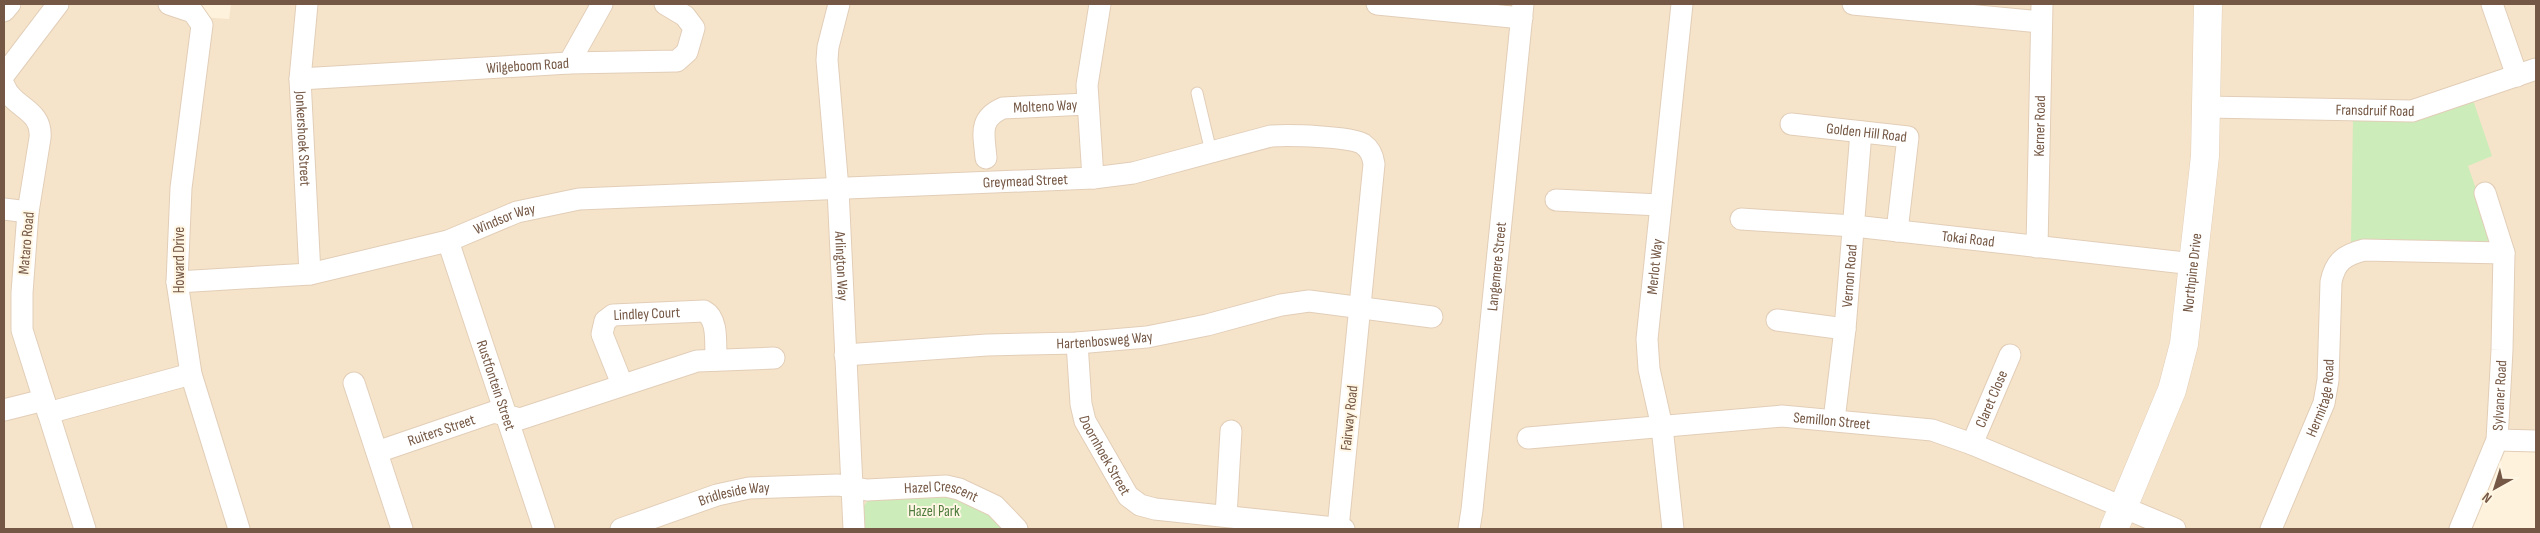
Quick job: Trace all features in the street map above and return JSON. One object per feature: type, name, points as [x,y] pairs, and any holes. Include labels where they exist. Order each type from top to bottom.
[{"type":"street","points":[[4,11],[10,4]]},
{"type":"street","points":[[4,75],[58,4]]},
{"type":"street","name":"Howard Drive","points":[[169,4],[193,12],[202,25],[181,188],[177,282],[191,374],[240,529]]},
{"type":"street","name":"Jonkershoek Street","points":[[306,4],[300,79],[310,274]]},
{"type":"street","points":[[569,63],[602,4]]},
{"type":"street","name":"Wilgeboom Road","points":[[300,79],[569,63],[677,61],[687,52],[694,28],[685,16],[665,4]]},
{"type":"street","name":"Arlington Way","points":[[839,4],[828,47],[827,60],[838,189],[854,529]]},
{"type":"street","name":"Molteno Way","points":[[1093,178],[1087,104],[1088,67],[1100,4]]},
{"type":"street","points":[[1377,4],[1522,11]]},
{"type":"street","name":"Merlot Way","points":[[1674,529],[1662,427],[1651,384],[1648,354],[1660,205],[1682,4]]},
{"type":"street","points":[[1853,4],[2042,13]]},
{"type":"street","name":"Northpine Drive","points":[[2118,518],[2177,375],[2184,344],[2205,156],[2208,4]]},
{"type":"street","points":[[2492,4],[2527,73]]},
{"type":"street","name":"Langemere Street","points":[[1468,529],[1472,510],[1522,11]]},
{"type":"street","name":"Kerner Road","points":[[2037,247],[2042,13]]},
{"type":"street","name":"Fransdruif Road","points":[[2206,107],[2412,110],[2527,73]]},
{"type":"street","name":"Mataro Road","points":[[4,85],[7,93],[35,116],[40,126],[40,138],[28,212],[22,293],[13,332],[46,406],[85,529]]},
{"type":"street","name":"Molteno Way","points":[[986,158],[985,123],[987,118],[996,111],[1004,108],[1087,104]]},
{"type":"street","name":"Golden Hill Road","points":[[1792,124],[1908,138],[1897,231]]},
{"type":"street","name":"Vernon Road","points":[[1834,420],[1845,329],[1861,132]]},
{"type":"street","name":"Greymead Street","points":[[838,189],[1093,178],[1133,173],[1271,136],[1288,135],[1356,141],[1370,150]]},
{"type":"street","name":"Fairway Road","points":[[1341,529],[1374,164],[1370,150]]},
{"type":"street","name":"Windsor Way","points":[[177,282],[310,274],[448,242],[517,212],[579,199],[838,189]]},
{"type":"street","name":"Sylvaner Road","points":[[2460,529],[2497,440],[2502,350],[2504,253],[2485,193]]},
{"type":"street","points":[[1556,200],[1660,205]]},
{"type":"street","points":[[4,209],[28,212]]},
{"type":"street","name":"Tokai Road","points":[[1740,219],[1854,226],[2194,264]]},
{"type":"street","name":"Rustfontein Street","points":[[448,242],[544,529]]},
{"type":"street","name":"Hermitage Road","points":[[2271,529],[2324,403],[2328,380],[2331,282],[2334,270],[2341,260],[2349,254],[2364,250],[2504,253]]},
{"type":"street","name":"Hartenbosweg Way","points":[[845,355],[987,345],[1077,343],[1178,332],[1275,306],[1298,302],[1319,302],[1360,308]]},
{"type":"street","points":[[1360,308],[1432,317]]},
{"type":"street","name":"Lindley Court","points":[[622,384],[602,334],[605,321],[613,315],[704,311],[709,314],[714,323],[716,360]]},
{"type":"street","points":[[1777,320],[1845,329]]},
{"type":"street","name":"Doornhoek Street","points":[[1077,343],[1083,415],[1128,496],[1148,508],[1341,529]]},
{"type":"street","name":"Claret Close","points":[[1972,444],[2010,355]]},
{"type":"street","points":[[506,415],[520,419],[622,384],[698,361],[774,358]]},
{"type":"street","points":[[4,410],[46,406],[191,374]]},
{"type":"street","points":[[354,383],[402,529]]},
{"type":"street","name":"Ruiters Street","points":[[377,452],[494,412],[506,415]]},
{"type":"street","name":"Semillon Street","points":[[1528,438],[1773,416],[1932,430],[1972,444],[2118,518],[2175,529]]},
{"type":"street","points":[[1226,516],[1231,431]]},
{"type":"street","points":[[2497,440],[2536,441]]},
{"type":"street","name":"Bridleside Way","points":[[621,529],[717,495],[749,488],[838,486],[852,488]]},
{"type":"street","name":"Hazel Crescent","points":[[852,488],[867,490],[946,486],[959,489],[995,506],[1017,529]]},
{"type":"lane","points":[[1197,93],[1211,152]]},
{"type":"shaded area","points":[[4,4],[175,4],[200,17],[229,19],[231,4],[2536,4],[2536,440],[2498,439],[2461,529],[4,529]]},
{"type":"green space","points":[[2473,100],[2492,156],[2468,166],[2490,229],[2487,241],[2479,245],[2351,242],[2353,118]]},
{"type":"green space","name":"Hazel Park","points":[[944,492],[972,500],[1008,529],[861,529],[861,510],[869,499]]}]
